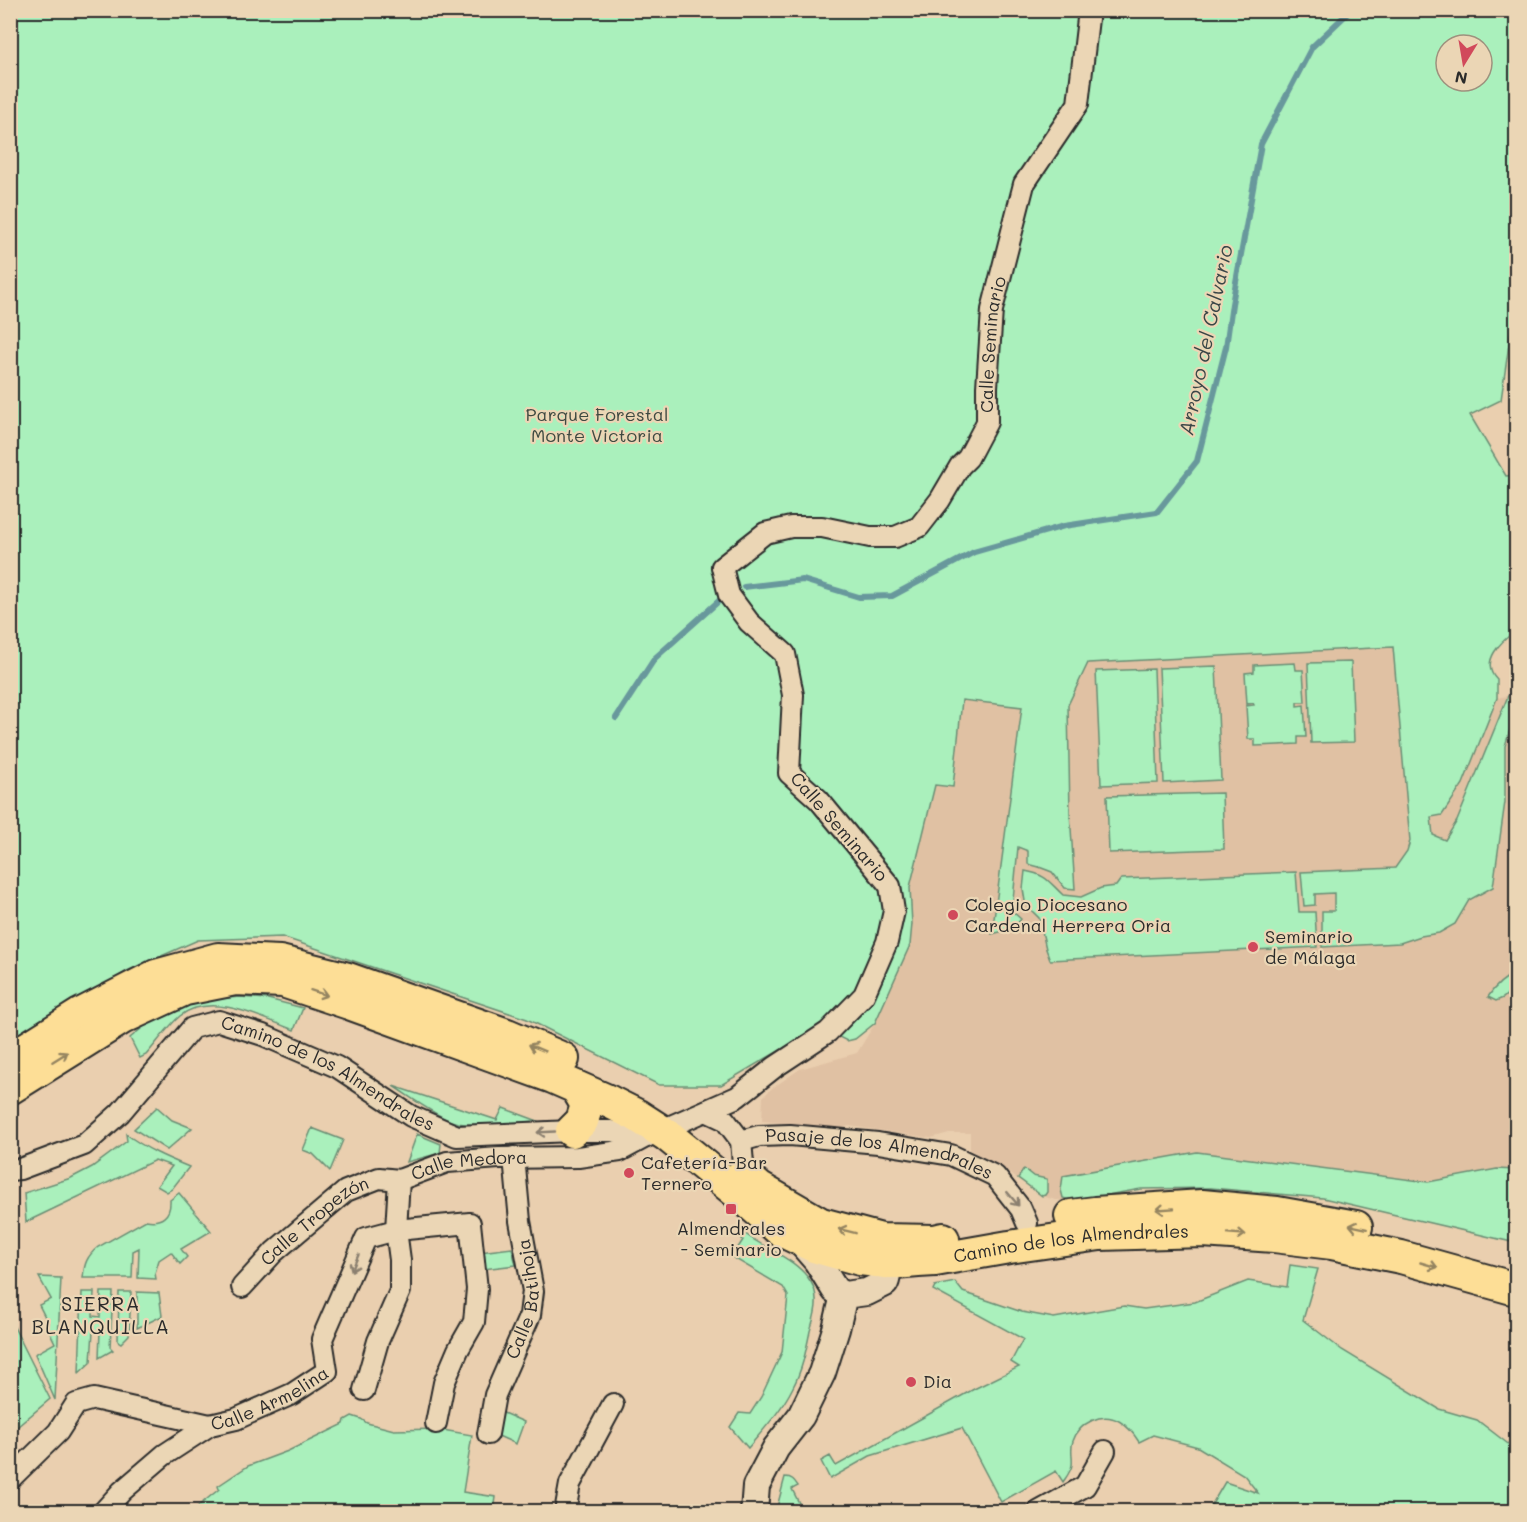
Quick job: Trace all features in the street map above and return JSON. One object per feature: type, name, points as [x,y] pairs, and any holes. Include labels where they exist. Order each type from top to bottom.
[{"type":"main road","name":"Camino de los Almendrales","points":[[10,1059],[80,1015],[156,976],[218,959],[280,962],[348,978],[507,1035],[619,1083],[651,1102],[673,1125],[759,1188],[821,1224],[884,1251],[895,1263],[935,1260],[1009,1246],[1100,1234],[1203,1231],[1332,1243],[1401,1257],[1516,1289]]},
{"type":"main road","name":"Camino de los Almendrales","points":[[10,1088],[122,1018],[185,989],[235,979],[283,981],[532,1069],[636,1115],[673,1125]]},
{"type":"main road","points":[[572,1131],[582,1121],[587,1105],[577,1088]]},
{"type":"main road","name":"Camino de los Almendrales","points":[[673,1125],[667,1135],[779,1229],[814,1246],[860,1259],[884,1251],[1027,1222],[1095,1213],[1202,1206],[1277,1213],[1338,1223],[1404,1237],[1516,1267]]},
{"type":"street","name":"Calle Seminario","points":[[673,1125],[737,1097],[828,1032],[864,995],[887,942],[894,911],[890,886],[819,800],[789,773],[793,694],[785,654],[749,622],[735,604],[729,595],[722,567],[765,532],[791,527],[822,527],[870,537],[895,537],[919,527],[940,500],[960,466],[968,458],[987,422],[992,310],[1024,184],[1078,104],[1089,10]]},
{"type":"street","name":"Camino de los Almendrales","points":[[10,1170],[20,1169],[84,1145],[120,1113],[192,1028],[219,1021],[263,1035],[337,1067],[411,1116],[457,1136],[611,1131],[725,1120],[741,1141]]},
{"type":"street","name":"Calle Medora","points":[[364,1390],[378,1341],[400,1291],[400,1260],[396,1230],[399,1180],[447,1162],[578,1157],[620,1150],[673,1125]]},
{"type":"street","name":"Pasaje de los Almendrales","points":[[741,1141],[759,1136],[790,1135],[878,1143],[951,1155],[994,1176],[1021,1209],[1027,1222]]},
{"type":"street","points":[[741,1141],[744,1175]]},
{"type":"street","name":"Calle Batihoja","points":[[488,1434],[495,1395],[530,1316],[533,1291],[520,1221],[514,1158]]},
{"type":"street","name":"Calle Tropezón","points":[[242,1287],[274,1252],[346,1191],[379,1178],[399,1180]]},
{"type":"street","points":[[396,1230],[470,1223],[477,1289],[474,1322],[458,1350],[444,1383],[436,1423]]},
{"type":"street","name":"Calle Armelina","points":[[103,1512],[122,1491],[164,1455],[210,1425],[236,1419],[292,1394],[327,1371],[322,1339],[366,1238],[396,1230]]},
{"type":"street","points":[[796,1238],[817,1261],[835,1290],[844,1295],[867,1292],[885,1283],[887,1278],[884,1251]]},
{"type":"street","points":[[754,1512],[756,1485],[776,1448],[801,1416],[822,1373],[844,1295]]},
{"type":"street","points":[[10,1479],[58,1432],[76,1404],[94,1399],[210,1425]]},
{"type":"street","points":[[565,1512],[570,1484],[613,1404]]},
{"type":"street","points":[[1038,1512],[1085,1486],[1104,1451]]},
{"type":"shaded area","name":"Seminario de Málaga","points":[[1393,647],[1408,817],[1463,784],[1497,698],[1516,694],[1516,1243],[1323,1198],[1211,1188],[1141,1189],[1073,1201],[1056,1200],[1042,1196],[999,1166],[970,1150],[970,1133],[949,1133],[931,1138],[849,1126],[839,1129],[762,1121],[763,1097],[771,1089],[800,1069],[857,1053],[875,1023],[910,945],[912,924],[910,887],[935,785],[953,786],[962,700],[1022,706],[1052,664]]},
{"type":"green space","name":"Parque Forestal Monte Victoria","points":[[10,11],[1516,11],[1516,321],[1511,330],[1501,400],[1470,415],[1506,476],[1516,475],[1516,631],[1504,640],[1491,659],[1492,673],[1497,680],[1497,698],[1463,784],[1442,815],[1431,817],[1433,835],[1445,840],[1457,821],[1508,696],[1516,694],[1516,710],[1505,746],[1505,802],[1493,887],[1469,900],[1455,924],[1439,933],[1400,943],[1322,947],[1322,911],[1334,911],[1334,893],[1315,894],[1315,905],[1304,906],[1301,872],[1395,868],[1407,851],[1410,841],[1393,647],[1088,663],[1068,705],[1070,813],[1075,889],[1065,888],[1052,872],[1028,864],[1028,851],[1018,847],[1012,911],[1021,919],[1005,931],[992,934],[1022,707],[962,700],[953,787],[935,785],[910,887],[912,924],[910,945],[875,1023],[855,1039],[847,1041],[819,1027],[721,1085],[659,1085],[527,1019],[282,937],[198,940],[127,971],[11,1043]]},
{"type":"green space","points":[[1351,662],[1354,742],[1311,743],[1308,663]]},
{"type":"green space","points":[[1295,663],[1296,670],[1303,670],[1305,702],[1297,702],[1297,706],[1304,705],[1306,737],[1298,737],[1298,744],[1255,746],[1255,739],[1248,739],[1246,706],[1254,705],[1253,703],[1247,704],[1245,673],[1254,672],[1254,665]]},
{"type":"green space","points":[[1216,666],[1221,780],[1164,783],[1159,668]]},
{"type":"green space","points":[[1154,669],[1158,783],[1101,785],[1096,671]]},
{"type":"green space","points":[[1222,793],[1224,849],[1109,853],[1107,796]]},
{"type":"green space","points":[[1025,871],[1043,877],[1063,895],[1081,897],[1101,888],[1116,886],[1121,879],[1296,872],[1299,912],[1315,912],[1317,947],[1050,960],[1039,918],[1025,901],[1023,889]]},
{"type":"green space","points":[[1516,973],[1516,986],[1503,998],[1496,1001],[1488,997],[1500,983]]},
{"type":"green space","points":[[240,997],[268,999],[303,1008],[294,1030],[237,1009],[206,1006],[192,1009],[180,1016],[146,1055],[140,1058],[130,1038],[148,1023],[183,1007],[216,999]]},
{"type":"green space","points":[[393,1086],[497,1120],[503,1108],[538,1121],[484,1125],[462,1124],[431,1111]]},
{"type":"green space","points":[[157,1107],[172,1120],[192,1128],[167,1150],[134,1129]]},
{"type":"green space","points":[[312,1128],[343,1140],[330,1171],[313,1154],[303,1150]]},
{"type":"green space","points":[[126,1134],[149,1149],[189,1167],[172,1189],[167,1192],[157,1186],[172,1166],[155,1160],[26,1222],[24,1193],[71,1178],[92,1167],[127,1141]]},
{"type":"green space","points":[[417,1134],[441,1144],[440,1153],[407,1162]]},
{"type":"green space","points":[[1197,1152],[1428,1182],[1497,1169],[1516,1170],[1516,1243],[1323,1198],[1211,1188],[1141,1189],[1073,1201],[1063,1198],[1061,1190],[1063,1176]]},
{"type":"green space","points":[[1024,1169],[1033,1176],[1047,1179],[1045,1195],[1042,1196],[1018,1178]]},
{"type":"green space","points":[[179,1193],[211,1231],[181,1249],[187,1257],[180,1264],[171,1252],[159,1260],[155,1273],[156,1279],[138,1278],[139,1248],[133,1251],[132,1278],[83,1278],[87,1261],[98,1247],[146,1220],[151,1221],[164,1217],[169,1210],[170,1200]]},
{"type":"green space","points":[[744,1233],[789,1260],[805,1274],[816,1295],[814,1315],[803,1361],[795,1382],[777,1413],[748,1448],[730,1427],[739,1413],[750,1414],[761,1397],[782,1352],[788,1296],[783,1287],[732,1257],[743,1240],[741,1238]]},
{"type":"green space","points":[[512,1248],[516,1265],[483,1269],[480,1252]]},
{"type":"green space","points":[[1290,1265],[1318,1269],[1303,1320],[1342,1350],[1439,1409],[1477,1420],[1516,1450],[1516,1511],[1271,1512],[1265,1509],[1264,1511],[1208,1511],[1225,1482],[1258,1493],[1244,1475],[1198,1447],[1153,1435],[1139,1442],[1122,1423],[1105,1417],[1086,1424],[1076,1435],[1072,1447],[1071,1467],[1063,1482],[1056,1471],[1001,1502],[962,1428],[870,1456],[830,1479],[821,1461],[830,1456],[836,1466],[974,1389],[1019,1367],[1011,1362],[1023,1339],[933,1290],[935,1286],[955,1282],[963,1292],[1022,1312],[1054,1318],[1124,1306],[1144,1309],[1195,1302],[1248,1281],[1287,1287]]},
{"type":"green space","points":[[39,1277],[61,1278],[55,1400],[35,1354],[55,1343],[39,1305],[51,1299]]},
{"type":"green space","points":[[82,1292],[94,1292],[93,1316],[100,1317],[101,1292],[113,1292],[110,1347],[113,1350],[99,1358],[100,1331],[93,1331],[91,1362],[79,1373]]},
{"type":"green space","points":[[119,1292],[131,1292],[129,1335],[121,1343],[118,1341]]},
{"type":"green space","points":[[137,1292],[159,1293],[162,1316],[137,1328]]},
{"type":"green space","points":[[11,1321],[50,1399],[10,1432]]},
{"type":"green space","points":[[499,1411],[524,1422],[516,1444],[494,1434]]},
{"type":"green space","points":[[352,1416],[367,1423],[394,1430],[437,1429],[472,1435],[463,1492],[496,1497],[494,1512],[191,1512],[218,1490],[218,1486],[248,1466],[288,1451],[344,1424],[345,1420]]},
{"type":"green space","points":[[785,1477],[793,1479],[798,1486],[792,1489],[801,1507],[793,1511],[776,1511]]},
{"type":"waterway","name":"Arroyo del Calvario","points":[[744,587],[803,580],[859,597],[892,596],[974,552],[1064,526],[1157,512],[1197,461],[1226,347],[1261,144],[1312,47],[1351,10]]},
{"type":"waterway","name":"Arroyo del Calvario","points":[[616,718],[655,658],[721,599]]},
{"type":"place","name":"Colegio Diocesano Cardenal Herrera Oria","points":[[953,915]]},
{"type":"place","name":"Seminario de Málaga","points":[[1253,947]]},
{"type":"place","name":"Cafetería-Bar Ternero","points":[[629,1173]]},
{"type":"place","name":"Almendrales - Seminario","points":[[731,1209]]},
{"type":"place","name":"Dia","points":[[911,1382]]},
{"type":"district","name":"SIERRA BLANQUILLA","points":[[101,1316]]}]
